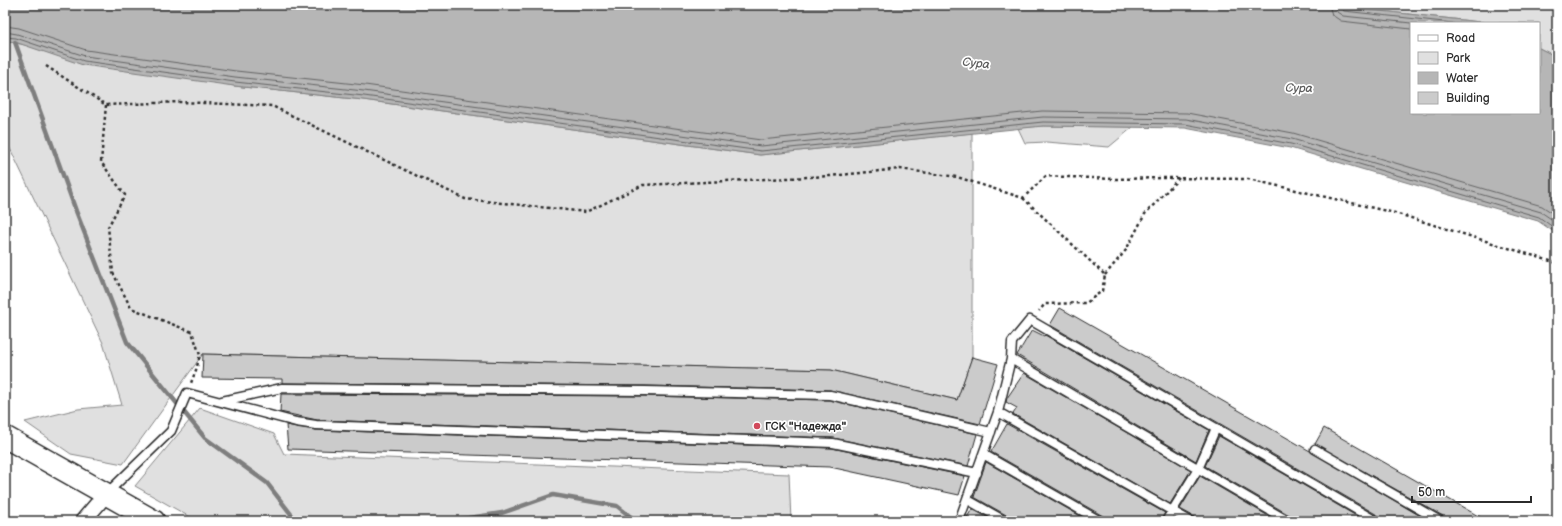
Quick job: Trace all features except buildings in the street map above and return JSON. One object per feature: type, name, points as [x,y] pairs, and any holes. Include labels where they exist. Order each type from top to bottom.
[{"type":"main road","points":[[5,437],[154,521]]},
{"type":"street","points":[[84,521],[106,494]]},
{"type":"lane","points":[[959,521],[968,500],[998,412],[1011,359],[1012,342],[1030,320],[1376,521]]},
{"type":"lane","points":[[1011,359],[1288,521]]},
{"type":"lane","points":[[219,402],[282,388],[653,391],[830,395],[991,432]]},
{"type":"lane","points":[[106,494],[171,431],[187,393],[296,422],[316,425],[833,443],[977,473]]},
{"type":"lane","points":[[998,412],[1190,521]]},
{"type":"lane","points":[[1166,521],[1198,469],[1216,428]]},
{"type":"lane","points":[[1314,449],[1440,521]]},
{"type":"lane","points":[[984,454],[1100,521]]},
{"type":"lane","points":[[968,500],[1005,521]]},
{"type":"path","points":[[46,66],[106,105],[181,102],[272,106],[465,199],[586,212],[643,185],[830,176],[900,169],[957,177],[1023,198],[1104,275]]},
{"type":"path","points":[[106,105],[101,162],[125,195],[108,227],[113,272],[131,308],[192,332],[200,354],[196,370],[187,393]]},
{"type":"path","points":[[1023,198],[1046,176],[1114,179],[1248,179],[1395,213],[1557,263]]},
{"type":"path","points":[[1030,320],[1045,304],[1086,303],[1102,292],[1104,275],[1126,250],[1145,214],[1179,178]]},
{"type":"green space","points":[[1327,5],[1557,5],[1557,57],[1540,48],[1540,22],[1480,22]]},
{"type":"green space","points":[[5,41],[234,86],[363,100],[760,155],[972,133],[972,357],[957,400],[831,370],[203,354],[123,464],[71,454],[25,422],[78,409],[122,405],[103,343],[5,138]]},
{"type":"green space","points":[[1043,126],[1133,127],[1109,147],[1046,142],[1025,143],[1018,128]]},
{"type":"green space","points":[[200,408],[274,434],[284,454],[789,474],[791,521],[197,521],[135,486]]},
{"type":"water","name":"Сура","points":[[5,5],[1327,5],[1480,22],[1410,22],[1410,114],[1540,114],[1540,48],[1557,57],[1557,234],[1538,221],[1290,148],[1185,128],[1043,126],[760,155],[363,100],[234,86],[83,65],[15,42],[5,41]]},
{"type":"waterway","points":[[15,42],[76,211],[127,342],[205,438],[267,483],[294,518],[316,521]]},
{"type":"waterway","points":[[449,521],[502,513],[553,495],[617,506],[636,521]]},
{"type":"place","name":"ГСК \"Надежда\"","points":[[757,426]]}]
